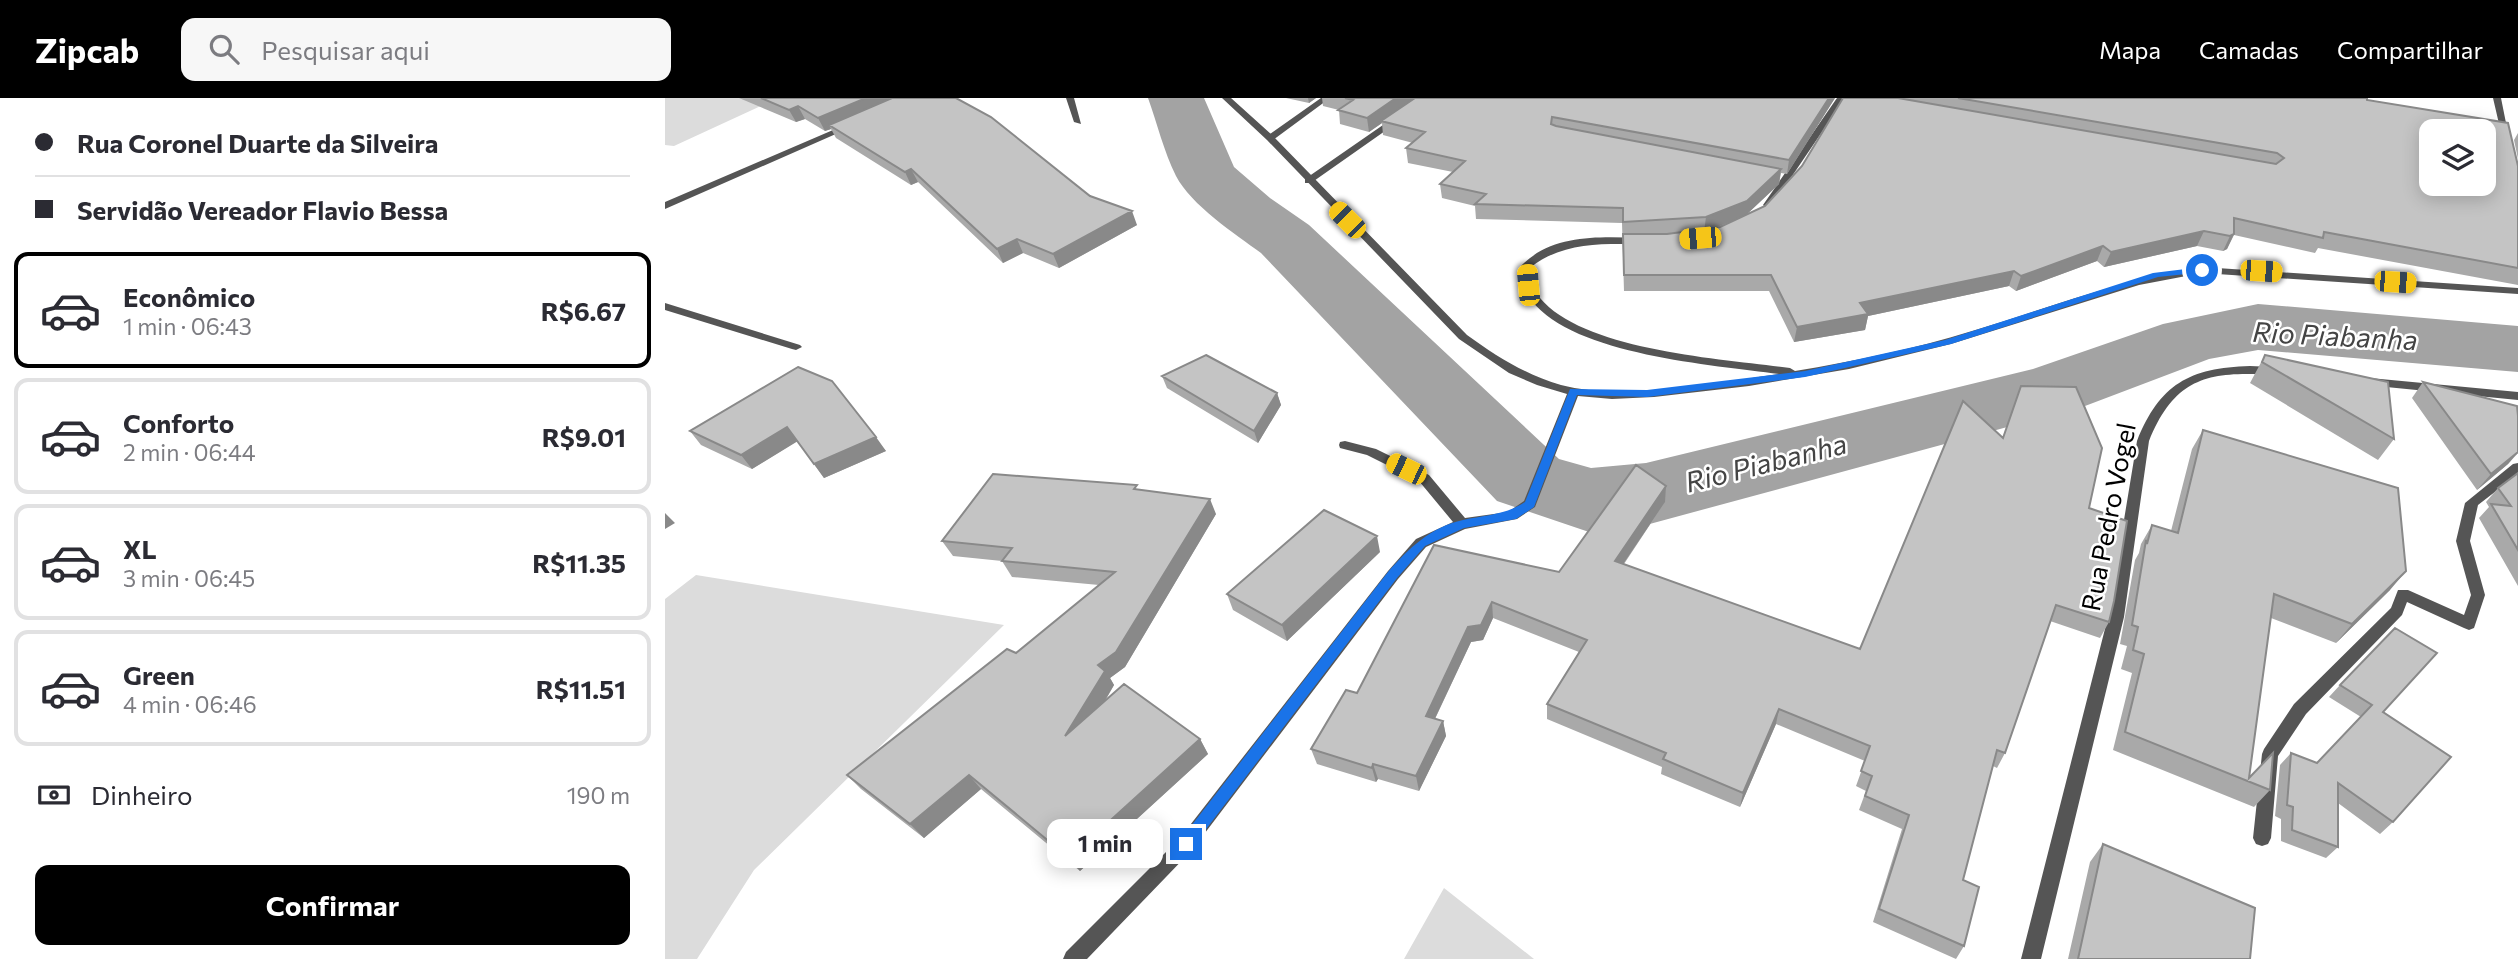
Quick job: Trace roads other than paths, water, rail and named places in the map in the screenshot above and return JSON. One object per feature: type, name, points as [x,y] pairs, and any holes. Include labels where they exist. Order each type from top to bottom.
[{"type":"street","points":[[1070,98],[1078,122]]},
{"type":"street","points":[[1226,98],[1270,138],[1308,181],[1463,337],[1496,362],[1525,376],[1574,391],[1647,393],[1805,374],[1948,342],[2118,286],[2157,275],[2190,271],[2261,271],[2518,290]]},
{"type":"street","points":[[1270,138],[1326,98]]},
{"type":"street","points":[[1308,181],[1427,98]]},
{"type":"street","points":[[1761,214],[1788,180],[1841,98]]},
{"type":"street","points":[[2497,98],[2509,151]]},
{"type":"street","points":[[665,206],[860,121]]},
{"type":"street","points":[[1774,177],[1788,180]]},
{"type":"street","points":[[1657,241],[1561,244],[1540,254],[1526,267],[1528,285],[1536,300],[1556,317],[1625,345],[1805,374]]},
{"type":"street","points":[[665,306],[796,347]]},
{"type":"street","name":"Rua Pedro Vogel","points":[[2031,959],[2116,617],[2143,441],[2150,419],[2166,398],[2185,383],[2208,372],[2251,369],[2281,372]]},
{"type":"street","points":[[2354,380],[2518,396]]},
{"type":"street","points":[[1073,959],[1186,844],[1392,575],[1421,543],[1462,524],[1512,516],[1530,504],[1574,391]]},
{"type":"street","points":[[1345,444],[1371,452],[1424,478],[1462,524]]},
{"type":"street","points":[[2262,838],[2270,754],[2301,709],[2397,611],[2403,594],[2469,624],[2478,595],[2463,541],[2472,503],[2518,467]]},
{"type":"waterway","name":"Rio Piabanha","points":[[1176,98],[1207,176],[1247,212],[1285,239],[1528,480],[1589,500],[1646,494],[2057,388],[2190,340],[2258,327],[2518,349]]}]
